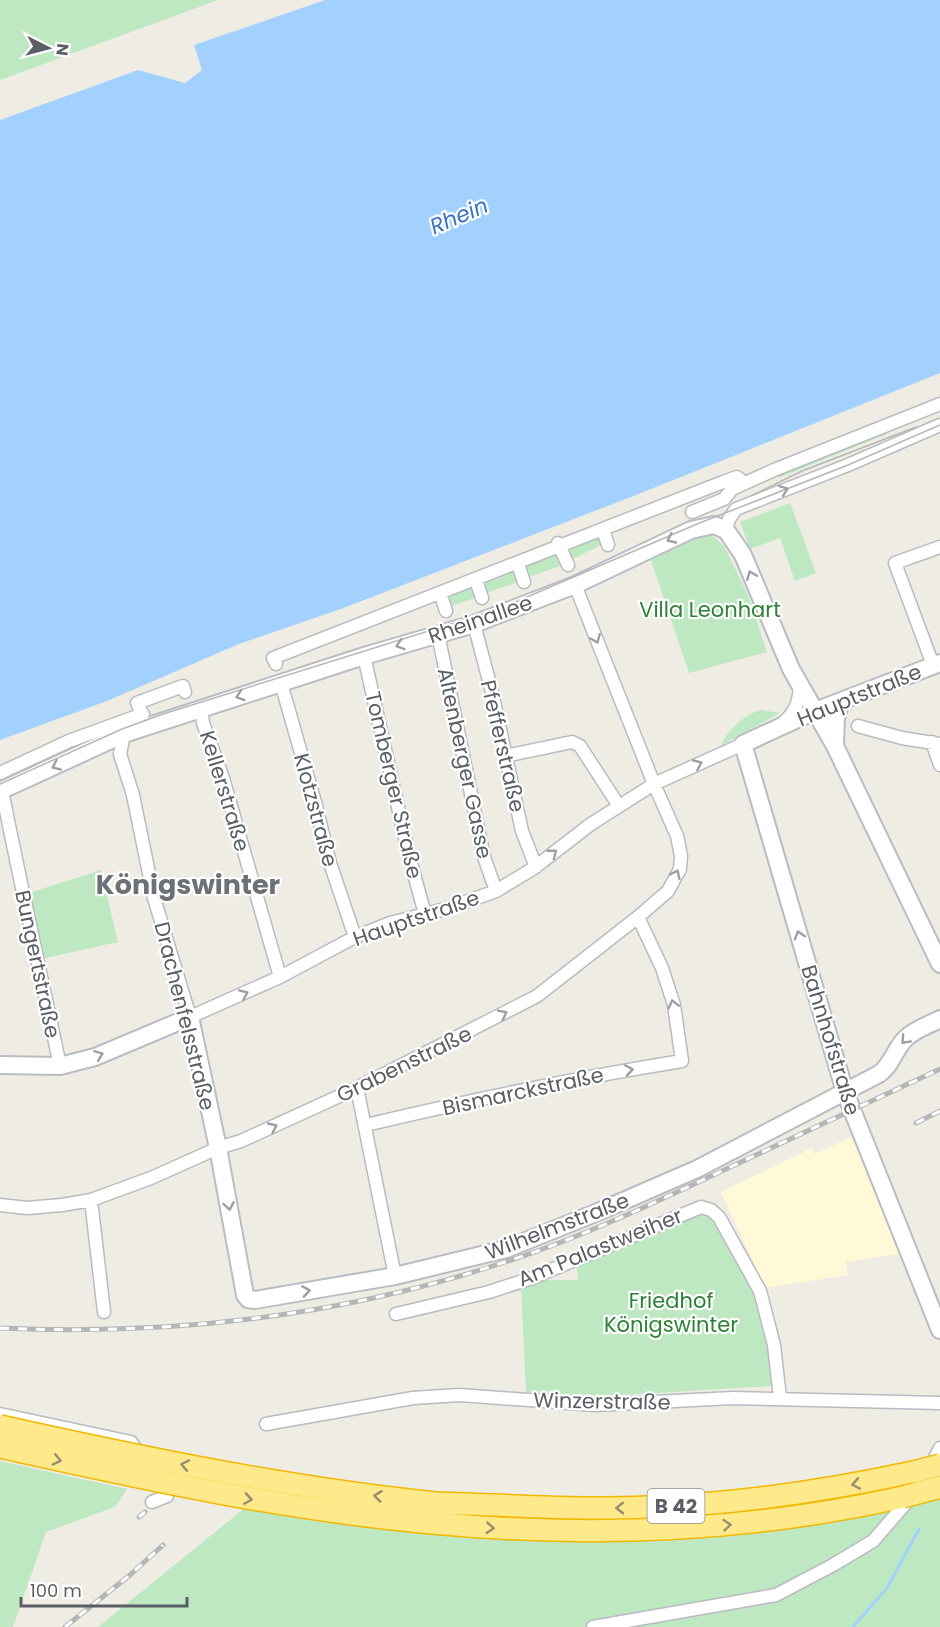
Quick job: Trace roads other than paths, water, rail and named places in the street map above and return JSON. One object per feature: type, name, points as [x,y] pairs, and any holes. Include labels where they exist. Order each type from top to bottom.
[{"type":"highway","name":"B 42","points":[[0,1426],[168,1462],[349,1493],[434,1513],[567,1532],[657,1530],[760,1522],[811,1515],[903,1497],[940,1487]]},
{"type":"highway","name":"B 42","points":[[0,1448],[229,1496],[336,1512],[434,1513],[686,1505],[798,1494],[940,1465]]},
{"type":"street","points":[[274,659],[349,632],[440,593],[518,564],[559,545],[726,487],[732,489],[940,404]]},
{"type":"street","points":[[940,425],[848,465],[736,509],[729,519],[726,530],[742,555],[800,686],[835,746],[940,964]]},
{"type":"street","points":[[692,512],[724,499],[726,487]]},
{"type":"street","name":"Rheinallee","points":[[1,785],[120,728],[201,708],[474,624],[574,585],[691,530],[714,525],[726,530]]},
{"type":"street","points":[[603,530],[608,545]]},
{"type":"street","points":[[559,545],[568,565]]},
{"type":"street","points":[[936,664],[895,563],[940,547]]},
{"type":"street","points":[[518,564],[524,582]]},
{"type":"street","points":[[476,580],[482,598]]},
{"type":"street","name":"Grabenstraße","points":[[0,1205],[27,1208],[91,1200],[151,1178],[218,1148],[241,1141],[357,1088],[537,996],[668,891],[680,869],[681,856],[677,836],[574,585]]},
{"type":"street","points":[[440,593],[446,611]]},
{"type":"street","name":"Pfefferstraße","points":[[474,624],[492,692],[522,831],[536,867]]},
{"type":"street","name":"Altenberger Gasse","points":[[438,634],[484,857],[496,891]]},
{"type":"street","name":"Tomberger Straße","points":[[364,656],[409,856],[425,914]]},
{"type":"street","name":"Hauptstraße","points":[[0,1065],[60,1066],[95,1057],[279,978],[355,937],[390,923],[473,900],[496,891],[536,867],[591,824],[654,784],[815,711],[936,664]]},
{"type":"street","name":"Klotzstraße","points":[[280,683],[315,802],[330,863],[355,937]]},
{"type":"street","points":[[120,728],[141,712],[137,704],[183,686],[185,692]]},
{"type":"street","name":"Hauptstraße","points":[[777,729],[797,707],[800,686]]},
{"type":"street","points":[[835,746],[836,718],[841,701]]},
{"type":"street","name":"Kellerstraße","points":[[201,708],[203,723],[223,778],[279,978]]},
{"type":"street","points":[[858,726],[902,738],[936,743],[940,765]]},
{"type":"street","name":"Drachenfelsstraße","points":[[120,728],[120,754],[133,795],[154,898],[190,1017],[248,1299]]},
{"type":"street","points":[[505,756],[572,742],[580,746],[619,806]]},
{"type":"street","name":"Bahnhofstraße","points":[[742,744],[846,1094],[940,1330]]},
{"type":"street","name":"Bungertstraße","points":[[1,785],[60,1066]]},
{"type":"street","name":"Bismarckstraße","points":[[366,1125],[499,1094],[682,1061],[674,1005],[662,968],[638,917]]},
{"type":"street","name":"Wilhelmstraße","points":[[248,1299],[255,1300],[395,1276],[506,1249],[598,1212],[697,1169],[846,1094],[884,1071],[905,1039],[938,1020]]},
{"type":"street","points":[[357,1088],[395,1276]]},
{"type":"street","points":[[91,1200],[104,1312]]},
{"type":"street","name":"Am Palastweiher","points":[[396,1314],[513,1284],[701,1207],[711,1210],[719,1217],[760,1291],[774,1345],[780,1398]]},
{"type":"street","name":"Winzerstraße","points":[[267,1424],[413,1398],[459,1395],[595,1405],[733,1398],[940,1403]]},
{"type":"street","points":[[0,1413],[131,1442],[167,1496],[152,1502]]},
{"type":"street","points":[[592,1627],[776,1595],[873,1541],[901,1510],[924,1479],[940,1448]]},
{"type":"water","name":"Rhein","points":[[325,0],[940,0],[940,373],[636,495],[341,609],[239,644],[107,701],[0,740],[0,120],[138,70],[185,83],[202,70],[194,45]]},
{"type":"waterway","points":[[853,1627],[887,1588],[919,1529]]},
{"type":"tram line","points":[[0,784],[122,729],[163,714],[499,609],[697,524],[848,465],[940,425]]},
{"type":"tram line","points":[[753,495],[802,471],[916,427]]},
{"type":"railway","points":[[0,1328],[64,1330],[192,1325],[318,1309],[443,1281],[533,1253],[616,1220],[940,1069]]},
{"type":"railway","points":[[916,1123],[940,1111]]},
{"type":"railway","points":[[139,1517],[145,1512]]},
{"type":"railway","points":[[65,1627],[130,1575],[163,1545]]},
{"type":"district","name":"Königswinter","points":[[188,884]]},
{"type":"park label","name":"Villa Leonhart","points":[[710,609]]},
{"type":"park label","name":"Friedhof Königswinter","points":[[671,1312]]}]
